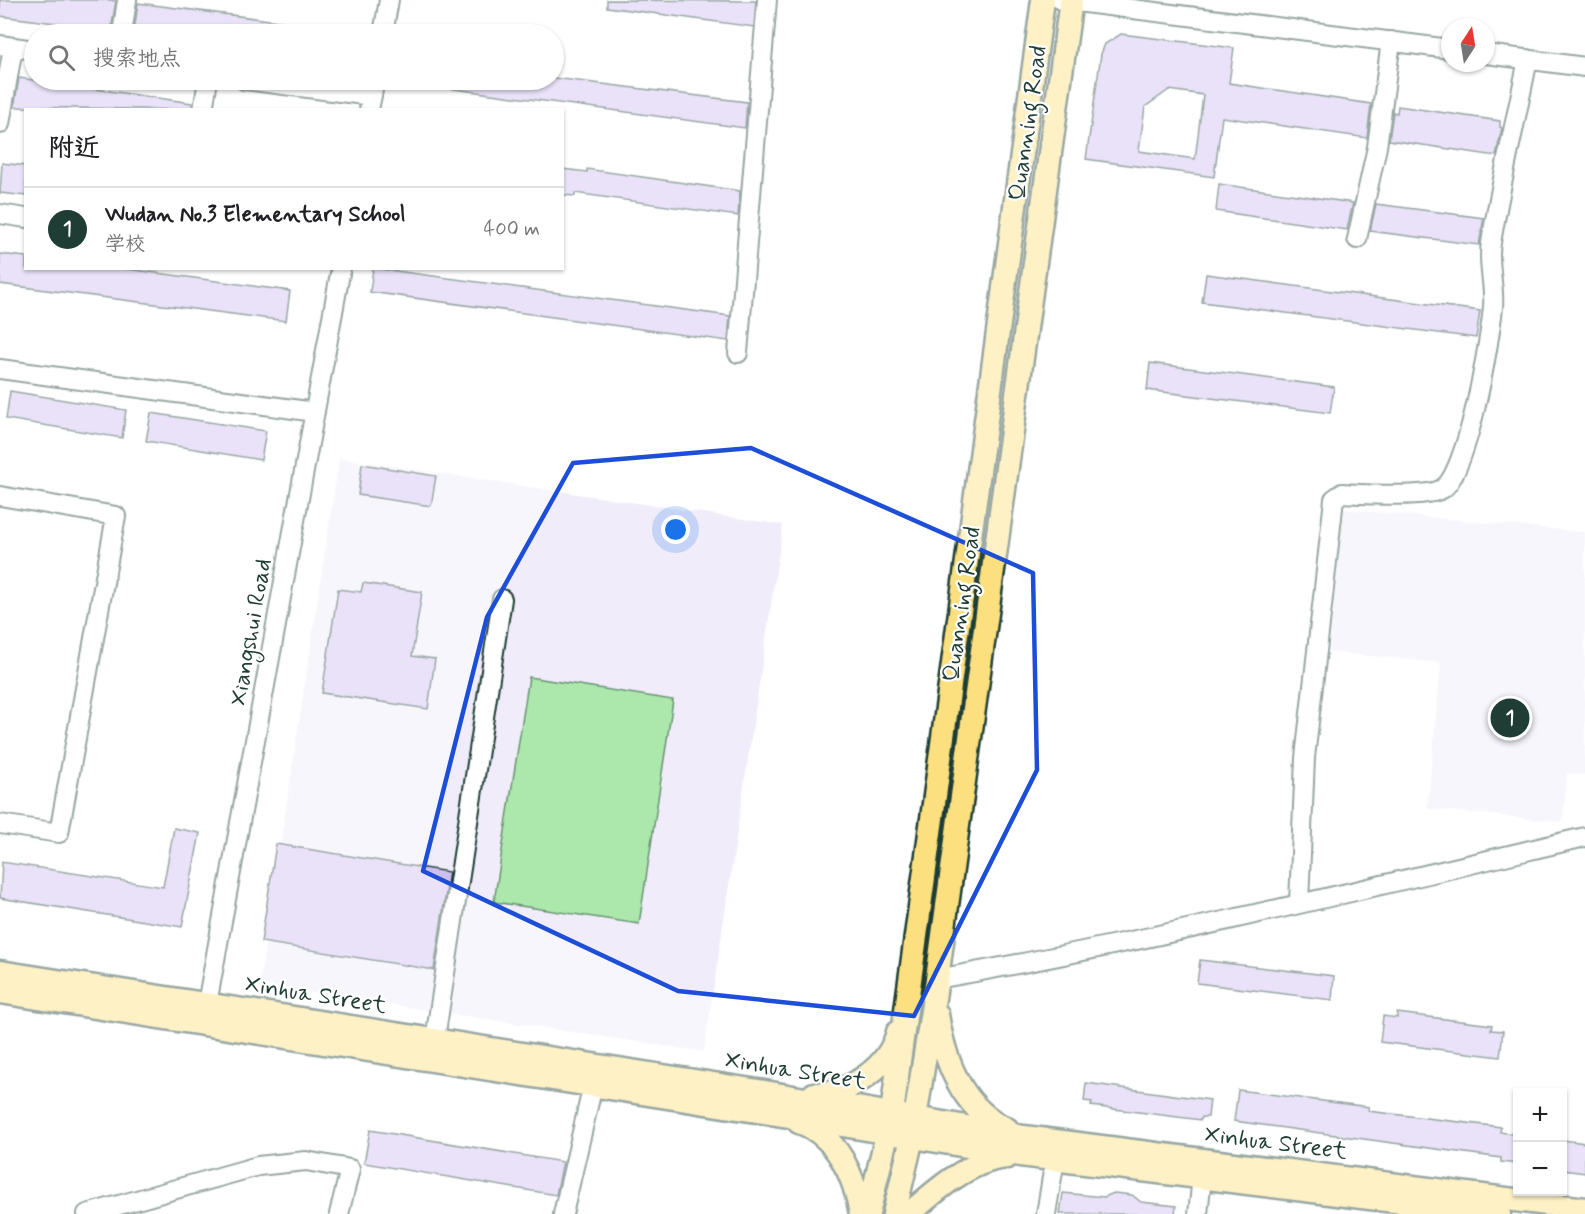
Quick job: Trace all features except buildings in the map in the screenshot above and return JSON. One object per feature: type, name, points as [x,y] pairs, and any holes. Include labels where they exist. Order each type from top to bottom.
[{"type":"main road","name":"Quanning Road","points":[[868,1214],[890,1123],[1043,0]]},
{"type":"main road","name":"Quanning Road","points":[[894,1214],[914,1127],[936,987],[1068,1]]},
{"type":"main road","name":"Xinhua Street","points":[[0,972],[765,1092],[890,1123]]},
{"type":"main road","points":[[909,1214],[950,1181],[975,1166],[1022,1146],[991,1122],[960,1089],[940,1035],[936,987]]},
{"type":"main road","points":[[765,1092],[832,1093],[862,1078],[877,1067],[896,1040],[909,990]]},
{"type":"main road","name":"Xinhua Street","points":[[0,992],[751,1110],[890,1123],[1022,1146],[1585,1209]]},
{"type":"main road","points":[[751,1110],[802,1123],[818,1131],[831,1143],[852,1180],[861,1214]]},
{"type":"main road","name":"Xinhua Street","points":[[1022,1146],[1055,1159],[1499,1214]]},
{"type":"street","points":[[123,24],[127,0]]},
{"type":"street","points":[[385,24],[389,0]]},
{"type":"street","points":[[738,353],[767,0]]},
{"type":"street","points":[[1068,1],[1441,48]]},
{"type":"street","points":[[1357,239],[1377,147],[1391,41]]},
{"type":"street","points":[[0,124],[6,46],[24,49]]},
{"type":"street","points":[[1495,55],[1585,67]]},
{"type":"street","points":[[1299,903],[1305,758],[1334,499],[1342,493],[1425,493],[1442,489],[1456,475],[1476,406],[1493,305],[1490,246],[1528,59]]},
{"type":"street","points":[[203,108],[206,90]]},
{"type":"street","points":[[329,90],[372,95]]},
{"type":"street","points":[[0,214],[24,218]]},
{"type":"street","name":"Xiangshui Road","points":[[207,1004],[340,270]]},
{"type":"street","points":[[0,369],[315,412]]},
{"type":"street","points":[[0,496],[116,516],[58,833],[0,824]]},
{"type":"street","points":[[435,1040],[502,599]]},
{"type":"street","points":[[936,987],[1216,925],[1299,903],[1585,837]]},
{"type":"street","points":[[563,1214],[593,1085]]},
{"type":"street","points":[[1046,1214],[1055,1159]]},
{"type":"street","points":[[98,1212],[258,1166],[306,1161],[350,1169],[339,1214]]},
{"type":"street","points":[[1198,1214],[1202,1177]]},
{"type":"highlighted area","points":[[751,448],[1033,573],[1037,770],[914,1016],[678,991],[423,871],[487,617],[573,463]]},
{"type":"shaded area","points":[[339,458],[783,525],[704,1052],[259,985]]},
{"type":"shaded area","points":[[1343,509],[1585,532],[1585,775],[1567,773],[1563,822],[1427,809],[1441,663],[1329,652]]},
{"type":"green space","points":[[529,677],[673,700],[639,924],[494,902]]},
{"type":"place","name":"Wudan No.3 Elementary School","points":[[1510,718]]}]
